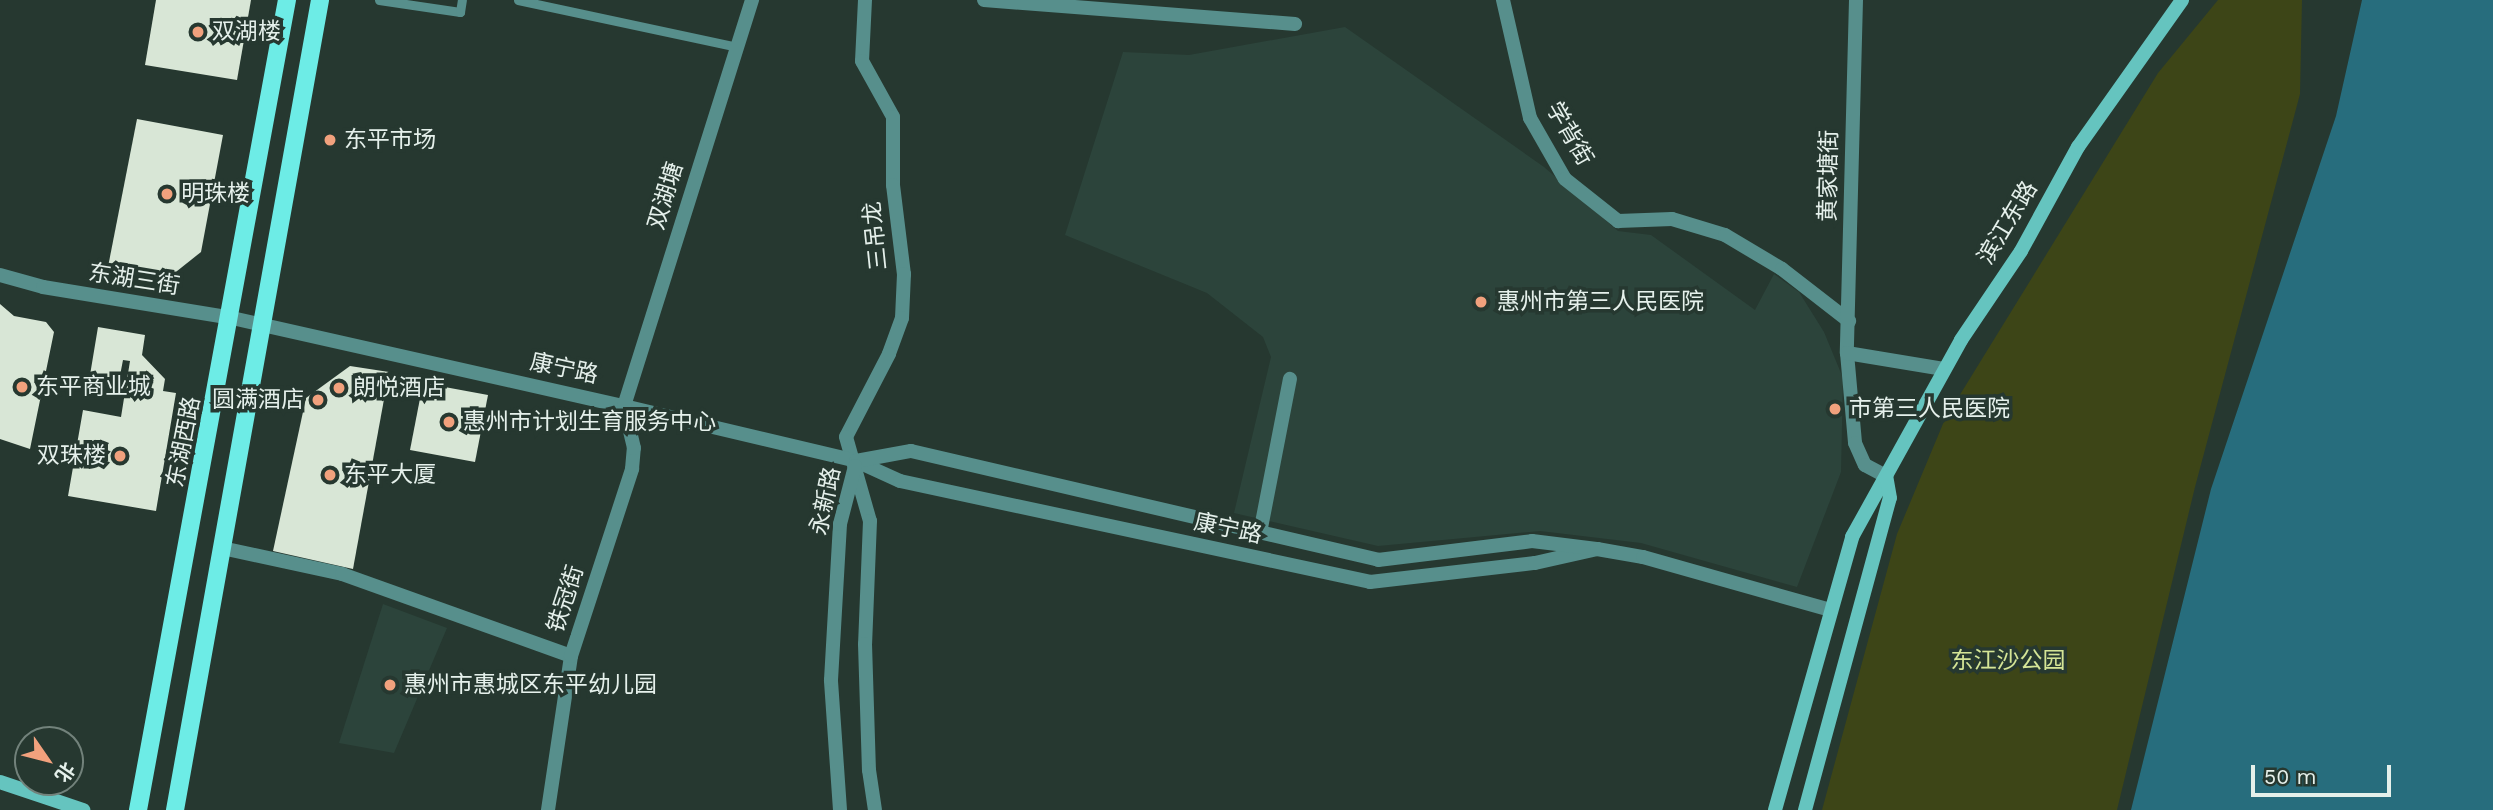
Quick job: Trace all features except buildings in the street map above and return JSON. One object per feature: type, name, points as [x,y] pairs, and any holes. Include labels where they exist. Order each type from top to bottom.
[{"type":"main road","name":"东湖西路","points":[[138,810],[232,318],[288,0]]},
{"type":"main road","points":[[175,810],[320,0]]},
{"type":"main road","name":"滨江东路","points":[[1775,810],[1852,537],[1944,369],[2021,251],[2078,146],[2182,0]]},
{"type":"main road","name":"滨江东路","points":[[1805,810],[1890,498],[1886,476]]},
{"type":"main road","points":[[0,782],[83,810]]},
{"type":"street","name":"双湖塘","points":[[624,405],[752,0]]},
{"type":"street","name":"三吊龙","points":[[856,461],[846,437],[898,330],[904,274],[893,185],[893,117],[862,61],[865,0]]},
{"type":"street","points":[[984,0],[1295,24]]},
{"type":"street","name":"学背街","points":[[1503,0],[1530,118],[1565,179],[1618,221],[1672,219],[1725,235],[1782,269],[1849,321]]},
{"type":"street","name":"黄家塘街","points":[[1856,0],[1847,353],[1855,443],[1865,465],[1886,476]]},
{"type":"street","name":"东湖三街","points":[[0,275],[43,287],[232,318],[261,328]]},
{"type":"street","name":"康宁路","points":[[261,328],[624,405],[856,461],[900,481],[1370,582],[1535,563],[1597,549]]},
{"type":"street","points":[[1847,353],[1944,369]]},
{"type":"street","points":[[1260,533],[1290,379]]},
{"type":"street","name":"铁冠街","points":[[548,810],[571,656],[632,469],[634,448],[624,405]]},
{"type":"street","name":"康宁路","points":[[856,461],[911,451],[1378,560],[1532,541],[1643,556],[1830,610]]},
{"type":"street","name":"永新路","points":[[840,810],[831,680],[840,524],[856,461]]},
{"type":"street","name":"永新路","points":[[856,461],[870,521],[865,644],[869,770],[875,810]]},
{"type":"street","points":[[222,548],[342,574],[571,656]]},
{"type":"lane","points":[[379,0],[460,12],[462,0]]},
{"type":"lane","points":[[518,0],[737,47]]},
{"type":"shaded area","name":"惠州市第三人民医院","points":[[1345,27],[1544,167],[1618,231],[1651,235],[1755,310],[1774,274],[1799,292],[1824,332],[1843,378],[1841,472],[1797,587],[1641,543],[1540,531],[1378,546],[1234,513],[1271,357],[1263,337],[1207,293],[1065,235],[1123,52],[1189,55]]},
{"type":"shaded area","name":"惠州市惠城区东平幼儿园","points":[[383,604],[447,628],[394,753],[339,743]]},
{"type":"green space","name":"东江沙公园","points":[[2218,0],[2302,0],[2300,94],[2195,487],[2117,810],[1822,810],[1897,534],[1945,419],[2158,73]]},
{"type":"water","points":[[2362,0],[2493,0],[2493,810],[2131,810],[2211,489],[2336,116]]},
{"type":"place","name":"双湖楼","points":[[198,32]]},
{"type":"place","name":"东平市场","points":[[330,140]]},
{"type":"place","name":"明珠楼","points":[[167,194]]},
{"type":"place","name":"惠州市第三人民医院","points":[[1481,302]]},
{"type":"place","name":"东平商业城","points":[[22,387]]},
{"type":"place","name":"朗悦酒店","points":[[339,388]]},
{"type":"place","name":"圆满酒店","points":[[318,400]]},
{"type":"place","name":"市第三人民医院","points":[[1835,409]]},
{"type":"place","name":"惠州市计划生育服务中心","points":[[449,422]]},
{"type":"place","name":"双珠楼","points":[[120,456]]},
{"type":"place","name":"东平大厦","points":[[330,475]]},
{"type":"place","name":"惠州市惠城区东平幼儿园","points":[[390,685]]}]
